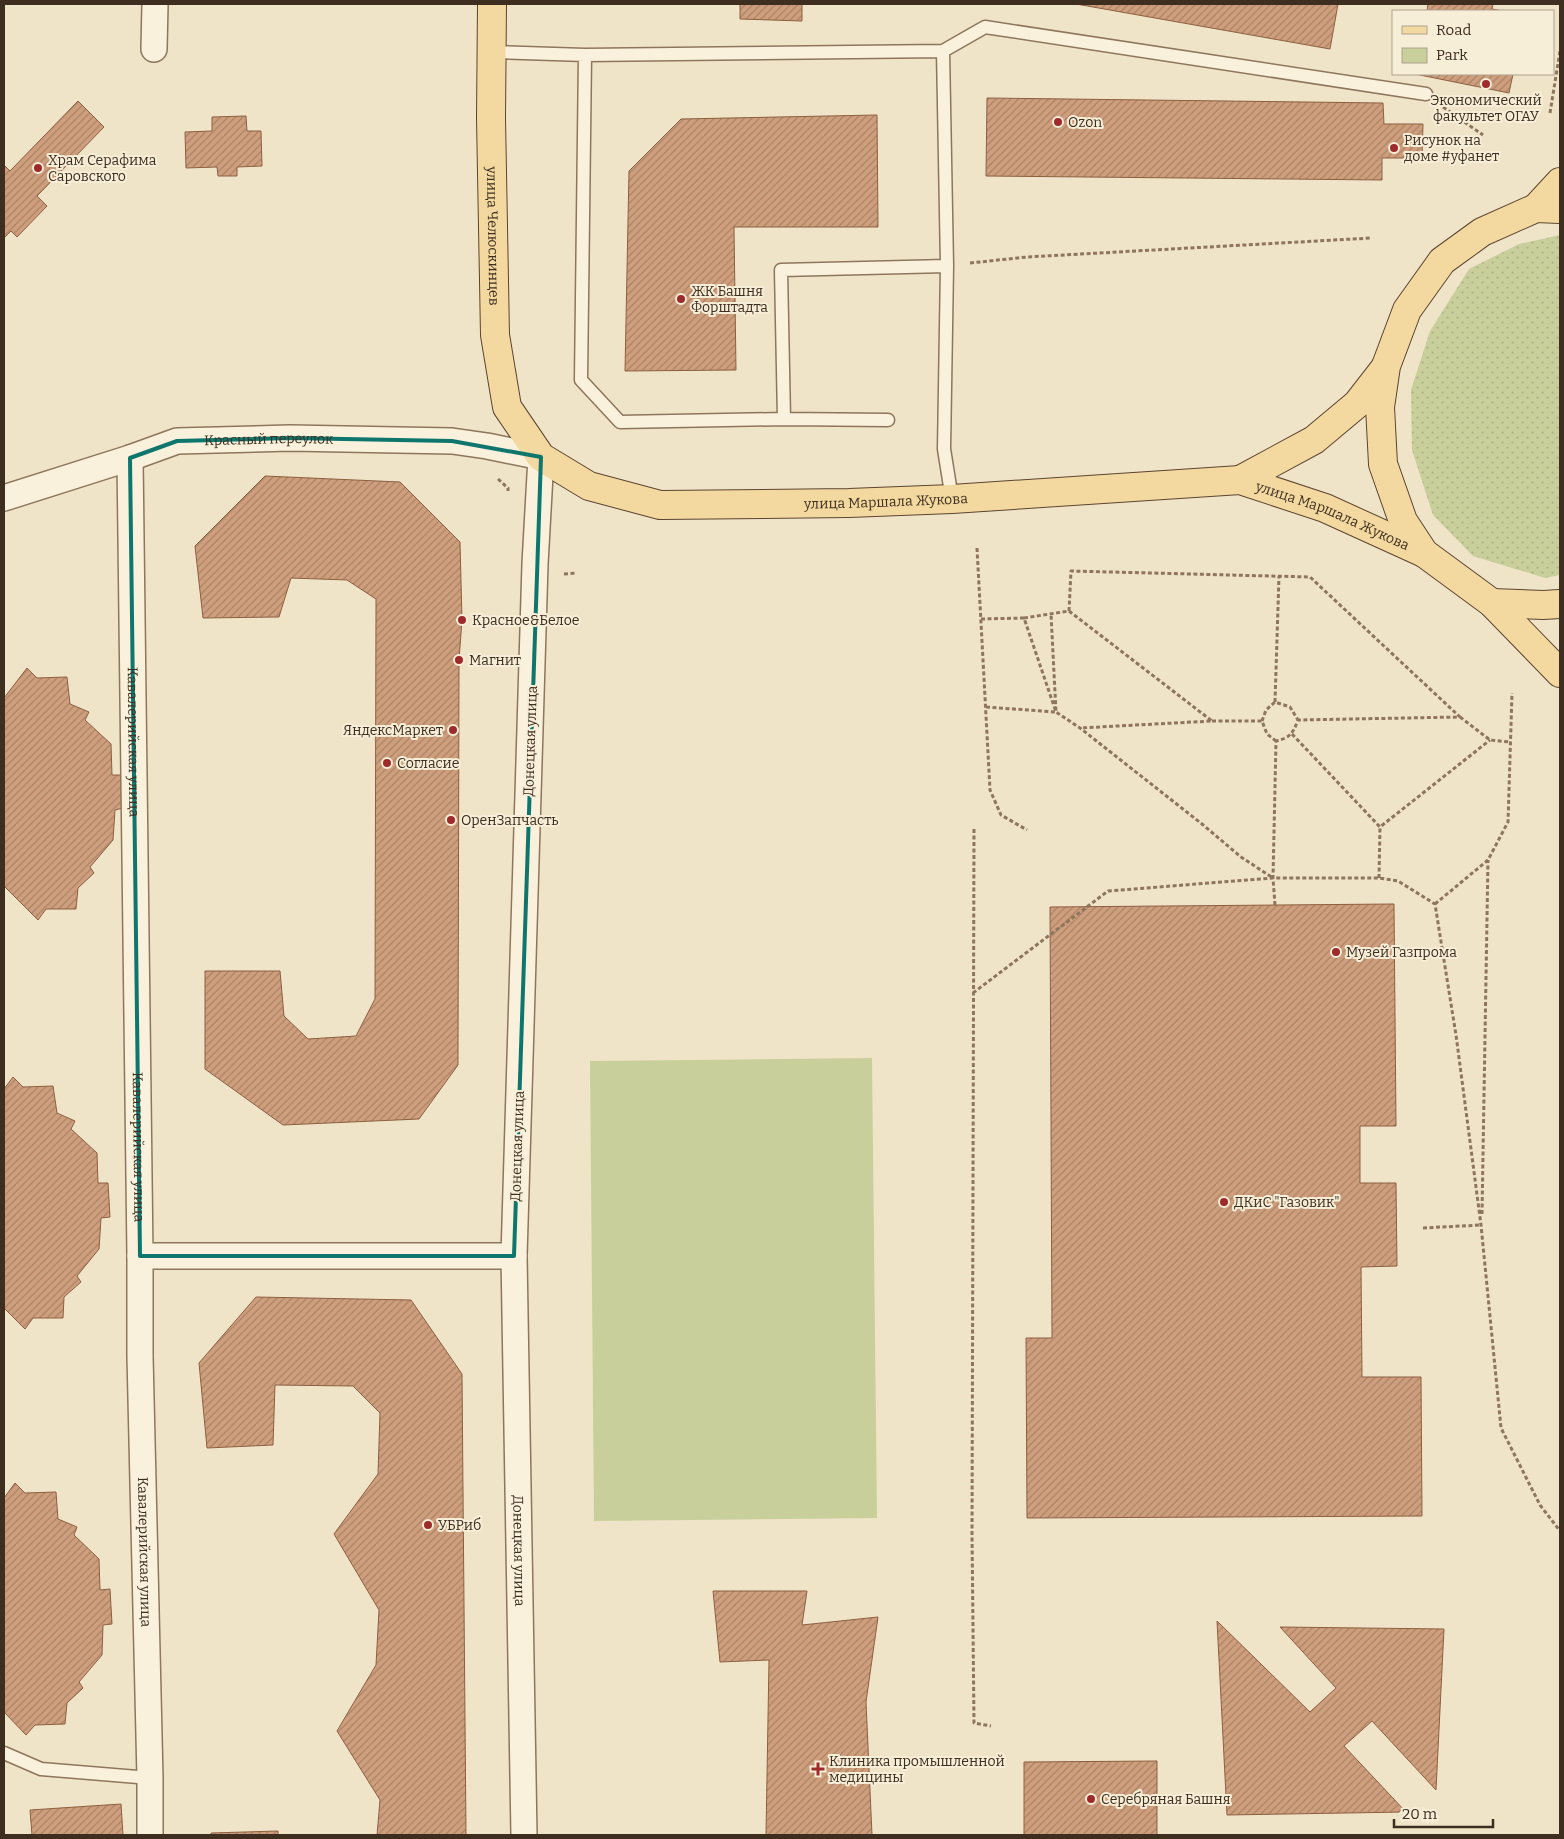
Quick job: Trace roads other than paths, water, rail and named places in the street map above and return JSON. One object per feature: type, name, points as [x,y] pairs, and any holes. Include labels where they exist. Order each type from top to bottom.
[{"type":"main road","name":"улица Челюскинцев","points":[[492,4],[495,335],[507,407],[541,457]]},
{"type":"main road","points":[[1560,182],[1548,208],[1482,232],[1442,261],[1407,310],[1386,366],[1380,407],[1383,464],[1403,521],[1424,553],[1492,603],[1560,673]]},
{"type":"main road","name":"улица Маршала Жукова","points":[[1240,480],[1314,440],[1357,404],[1386,366]]},
{"type":"main road","name":"улица Маршала Жукова","points":[[541,457],[589,486],[660,505],[849,503],[952,499],[1240,480],[1325,508],[1424,553]]},
{"type":"main road","points":[[1492,603],[1560,604]]},
{"type":"street","points":[[154,49],[155,4]]},
{"type":"street","name":"Красный переулок","points":[[4,498],[178,441],[290,438],[452,442],[487,446],[541,457]]},
{"type":"street","name":"Донецкая улица","points":[[524,1835],[514,1256],[535,574],[541,457]]},
{"type":"street","name":"Кавалерийская улица","points":[[130,458],[140,1356],[150,1835]]},
{"type":"street","points":[[140,1256],[514,1256]]},
{"type":"lane","points":[[491,52],[584,55],[943,51],[985,27],[1426,94]]},
{"type":"lane","points":[[943,51],[947,266],[944,449],[952,499]]},
{"type":"lane","points":[[584,55],[580,380],[620,422],[784,419],[888,420]]},
{"type":"lane","points":[[784,419],[781,270],[947,266]]},
{"type":"lane","points":[[4,1753],[41,1768],[150,1778]]},
{"type":"place","name":"Экономический факультет ОГАУ","points":[[1486,84]]},
{"type":"place","name":"Ozon","points":[[1058,122]]},
{"type":"place","name":"Рисунок на доме #уфанет","points":[[1394,148]]},
{"type":"place","name":"Храм Серафима Саровского","points":[[38,168]]},
{"type":"place","name":"ЖК Башня Форштадта","points":[[681,299]]},
{"type":"place","name":"Красное&Белое","points":[[462,620]]},
{"type":"place","name":"Магнит","points":[[459,660]]},
{"type":"place","name":"ЯндексМаркет","points":[[453,730]]},
{"type":"place","name":"Согласие","points":[[387,763]]},
{"type":"place","name":"ОренЗапчасть","points":[[451,820]]},
{"type":"place","name":"Музей Газпрома","points":[[1336,952]]},
{"type":"place","name":"ДКиC \"Газовик\"","points":[[1224,1202]]},
{"type":"place","name":"УБРиб","points":[[428,1525]]},
{"type":"place","name":"Клиника промышленной медицины","points":[[818,1769]]},
{"type":"place","name":"Серебряная Башня","points":[[1091,1799]]}]
